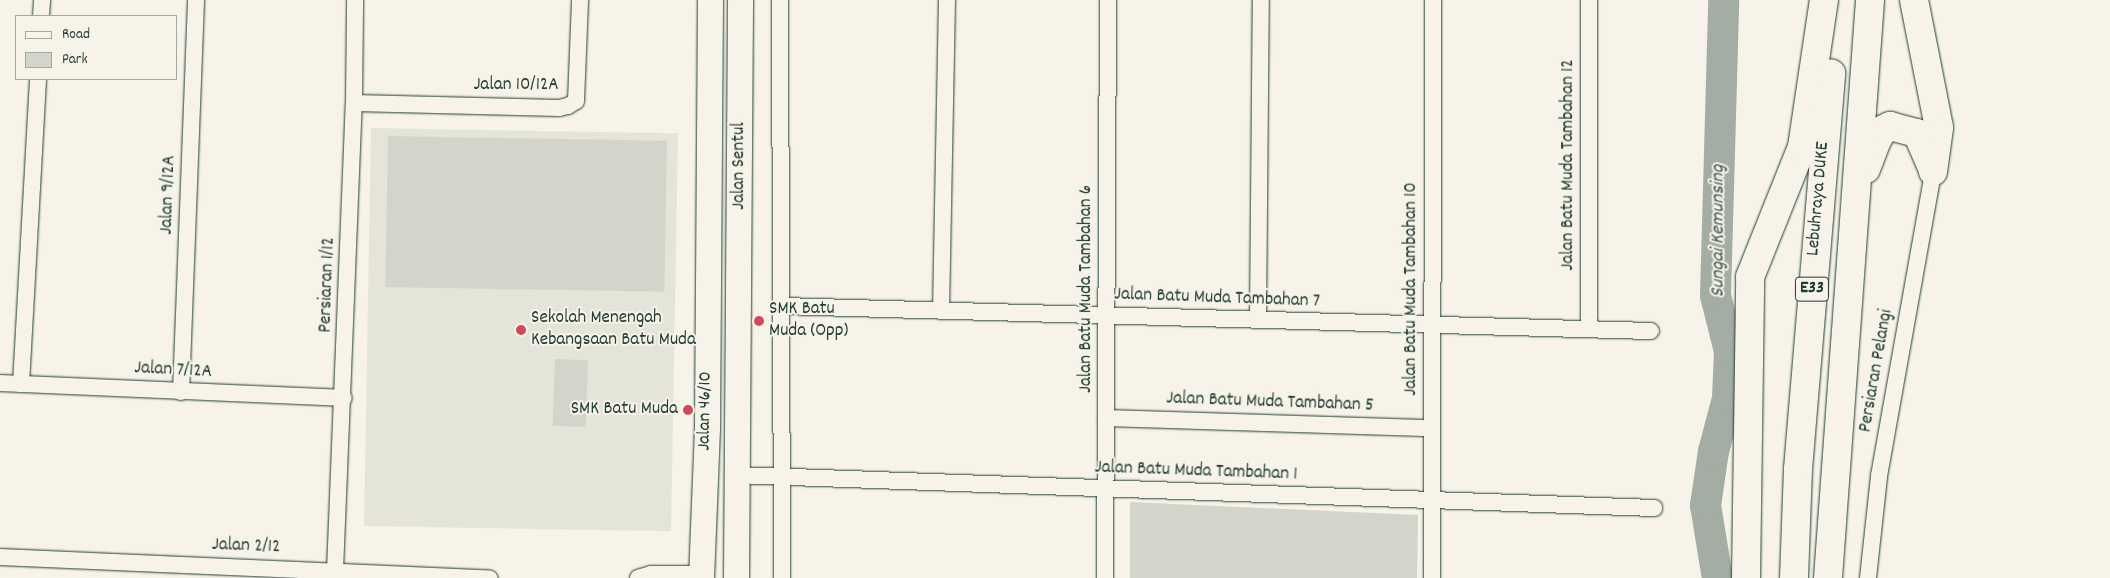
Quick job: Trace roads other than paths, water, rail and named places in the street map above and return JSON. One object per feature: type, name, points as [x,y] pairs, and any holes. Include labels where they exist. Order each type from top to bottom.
[{"type":"highway","points":[[1746,578],[1750,277],[1802,147],[1824,0]]},
{"type":"highway","name":"Lebuhraya DUKE","points":[[1794,578],[1813,264],[1838,0]]},
{"type":"highway","name":"Lebuhraya DUKE","points":[[1828,578],[1870,0]]},
{"type":"highway","points":[[1914,0],[1939,128],[1933,172]]},
{"type":"highway","points":[[1857,190],[1877,140],[1884,129],[1890,126],[1916,133],[1933,172]]},
{"type":"main road","name":"Jalan Sentul","points":[[708,247],[710,0]]},
{"type":"main road","name":"Jalan Sentul","points":[[739,332],[740,0]]},
{"type":"main road","name":"Jalan 46/10","points":[[707,577],[703,517],[707,427],[708,247]]},
{"type":"main road","name":"Jalan 46/10","points":[[736,567],[739,332]]},
{"type":"main road","points":[[703,517],[736,475],[707,427]]},
{"type":"main road","points":[[707,577],[736,567]]},
{"type":"street","points":[[41,15],[42,0]]},
{"type":"street","name":"Jalan 9/12A","points":[[181,392],[196,0]]},
{"type":"street","name":"Persiaran 1/12","points":[[335,571],[344,398],[354,103],[355,0]]},
{"type":"street","name":"Jalan 10/12A","points":[[354,103],[559,108],[568,106],[576,101],[580,0]]},
{"type":"street","points":[[780,0],[782,578]]},
{"type":"street","points":[[941,311],[947,0]]},
{"type":"street","name":"Jalan Batu Muda Tambahan 6","points":[[1105,578],[1108,0]]},
{"type":"street","points":[[1258,320],[1261,0]]},
{"type":"street","name":"Jalan Batu Muda Tambahan 10","points":[[1432,578],[1433,0]]},
{"type":"street","name":"Jalan Batu Muda Tambahan 12","points":[[1589,0],[1589,329]]},
{"type":"street","points":[[21,384],[38,80]]},
{"type":"street","name":"Persiaran Pelangi","points":[[1868,578],[1879,476],[1933,172]]},
{"type":"street","name":"Jalan Batu Muda Tambahan 7","points":[[782,306],[1651,331]]},
{"type":"street","name":"Jalan 7/12A","points":[[0,383],[344,398]]},
{"type":"street","name":"Jalan Batu Muda Tambahan 5","points":[[1106,418],[1432,428]]},
{"type":"street","name":"Jalan Batu Muda Tambahan 1","points":[[736,475],[1654,508]]},
{"type":"street","name":"Jalan 2/12","points":[[0,557],[294,574],[335,571],[490,578]]},
{"type":"street","points":[[638,578],[650,574],[707,577]]},
{"type":"waterway","name":"Sungai Kemunsing","points":[[1717,578],[1705,505],[1713,451],[1727,398],[1729,351],[1715,295],[1723,0]]},
{"type":"place","name":"SMK Batu Muda (Opp)","points":[[759,321]]},
{"type":"place","name":"Sekolah Menengah Kebangsaan Batu Muda","points":[[521,330]]},
{"type":"place","name":"SMK Batu Muda","points":[[688,410]]}]
